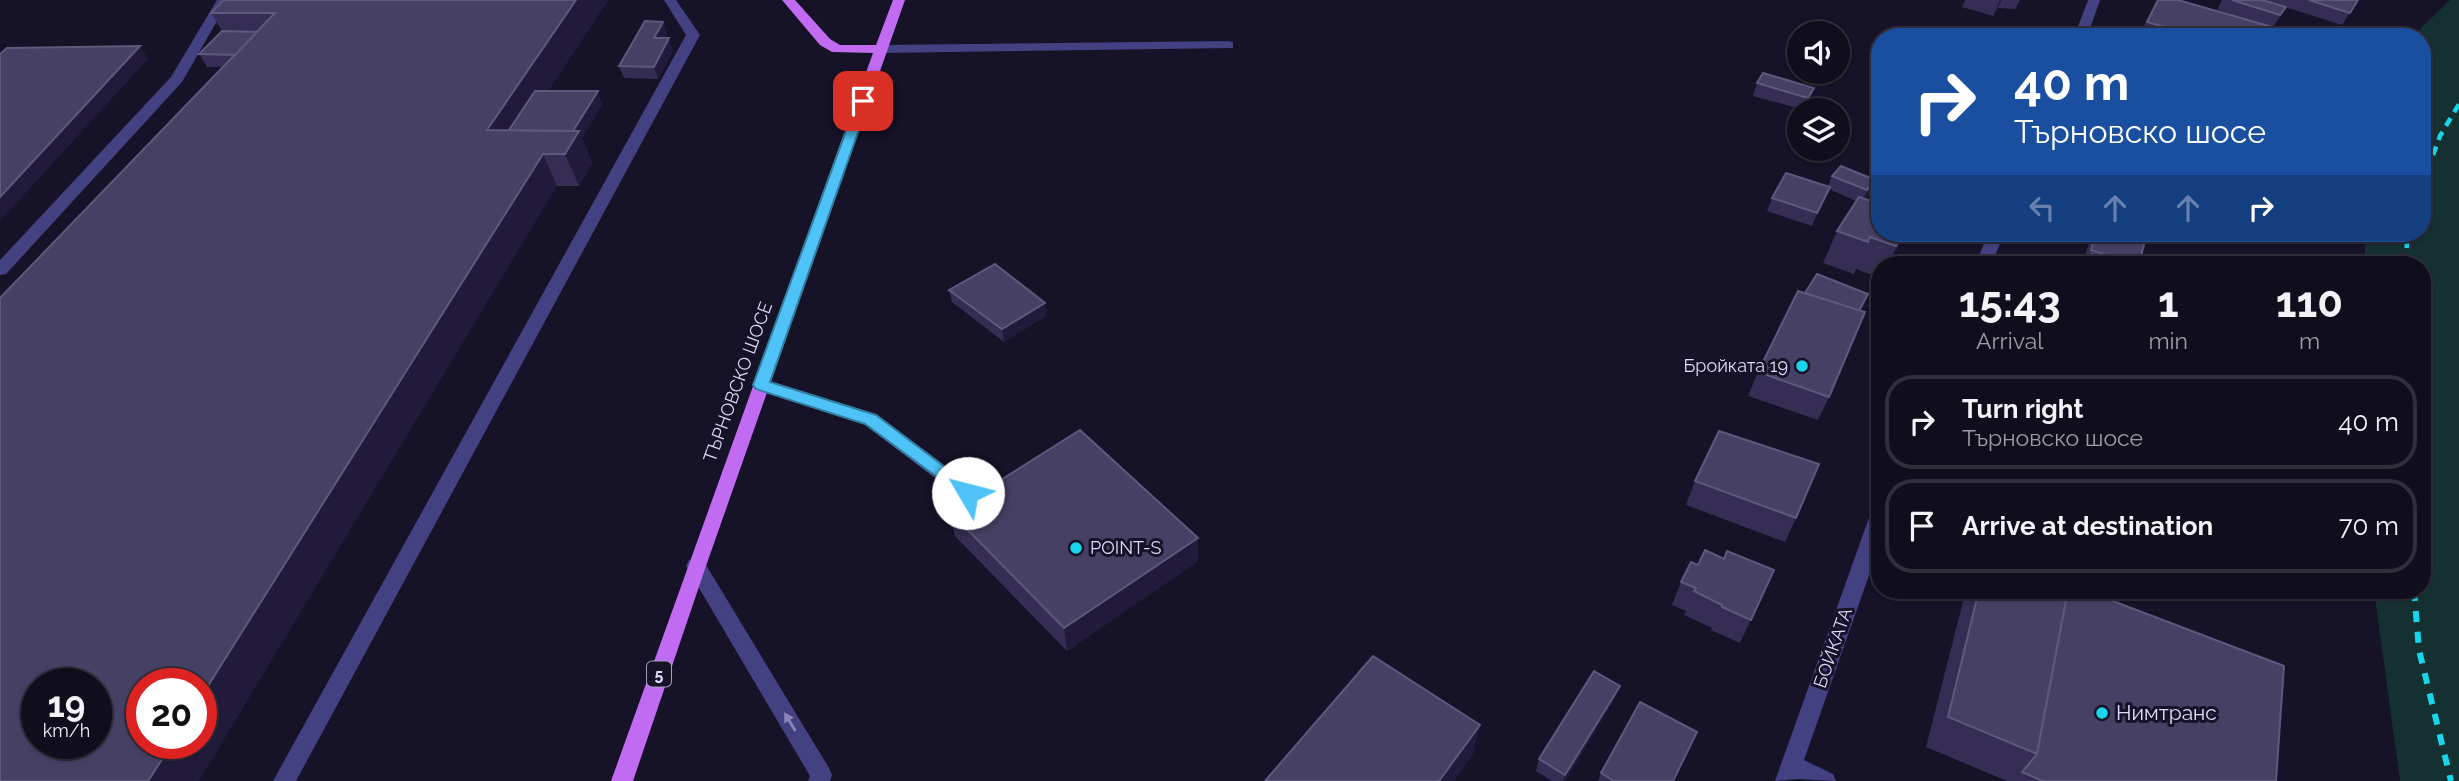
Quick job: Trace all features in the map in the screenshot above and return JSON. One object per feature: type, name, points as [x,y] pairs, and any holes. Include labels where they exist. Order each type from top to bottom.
[{"type":"main road","points":[[788,0],[825,43],[837,49],[881,49]]},
{"type":"main road","name":"ТЪРНОВСКО ШОСЕ","points":[[622,781],[696,566],[899,0]]},
{"type":"street","points":[[0,270],[177,79],[223,0]]},
{"type":"street","points":[[284,781],[693,35],[670,0]]},
{"type":"street","points":[[2083,28],[2094,0]]},
{"type":"street","points":[[881,49],[1228,45]]},
{"type":"street","points":[[761,385],[870,419],[968,493]]},
{"type":"street","name":"БОЙКАТА","points":[[1789,773],[1871,541]]},
{"type":"street","points":[[696,566],[821,775],[820,781]]},
{"type":"street","points":[[1789,773],[1825,781]]},
{"type":"green space","points":[[2450,0],[2459,0],[2459,781],[2400,781],[2375,599],[2431,599],[2431,256],[2365,256],[2365,242],[2431,242],[2431,28],[2421,28]]},
{"type":"building","points":[[224,0],[576,0],[487,130],[579,131],[565,154],[543,154],[217,672],[217,668],[126,668],[126,759],[162,759],[148,781],[0,781],[0,298],[275,13],[211,13]]},
{"type":"building","points":[[2158,0],[2178,0],[2276,28],[2167,28],[2147,22]]},
{"type":"building","points":[[2232,0],[2262,0],[2286,7],[2280,15]]},
{"type":"building","points":[[2309,0],[2358,0],[2350,13]]},
{"type":"building","points":[[645,21],[663,22],[654,38],[669,38],[654,67],[619,66]]},
{"type":"building","points":[[222,31],[257,32],[235,55],[199,54]]},
{"type":"building","points":[[140,46],[0,197],[0,54],[7,48]]},
{"type":"building","points":[[1763,73],[1787,80],[1787,84],[1814,88],[1808,98],[1757,83]]},
{"type":"building","points":[[535,91],[598,91],[573,131],[509,130]]},
{"type":"building","points":[[1841,166],[1871,178],[1871,185],[1867,190],[1832,176]]},
{"type":"building","points":[[1786,173],[1830,187],[1817,213],[1772,198]]},
{"type":"building","points":[[1859,197],[1871,201],[1871,237],[1868,242],[1837,231]]},
{"type":"building","points":[[2093,242],[2145,242],[2141,256],[2109,256],[2091,250]]},
{"type":"building","points":[[995,264],[1045,303],[1002,329],[949,290]]},
{"type":"building","points":[[1817,274],[1868,294],[1859,311],[1805,293]]},
{"type":"building","name":"Бройката 19","points":[[1798,291],[1865,312],[1829,397],[1758,372]]},
{"type":"building","name":"POINT-S","points":[[1080,430],[1198,538],[1064,628],[950,512]]},
{"type":"building","points":[[1719,431],[1819,464],[1796,518],[1695,481]]},
{"type":"building","points":[[1705,550],[1724,559],[1727,551],[1774,570],[1751,620],[1722,607],[1694,591],[1696,588],[1681,582],[1691,562],[1698,565]]},
{"type":"building","points":[[1977,599],[2066,599],[2037,754],[1948,717]]},
{"type":"building","points":[[2066,599],[2108,599],[2284,666],[2276,781],[2043,781],[2022,772],[2037,754]]},
{"type":"building","points":[[1373,656],[1480,725],[1439,781],[1265,781]]},
{"type":"building","points":[[1594,671],[1620,686],[1565,775],[1539,759]]},
{"type":"building","points":[[1640,702],[1697,732],[1673,781],[1614,781],[1601,773]]},
{"type":"railway","points":[[2431,160],[2440,136],[2459,104]]},
{"type":"railway","points":[[2406,256],[2407,242]]},
{"type":"railway","points":[[2415,599],[2419,650],[2451,781]]},
{"type":"place","name":"Бройката 19","points":[[1802,366]]},
{"type":"place","name":"POINT-S","points":[[1076,548]]},
{"type":"place","name":"Нимтранс","points":[[2102,713]]},
{"type":"route","points":[[863,101],[761,385],[870,419],[968,493]]}]
